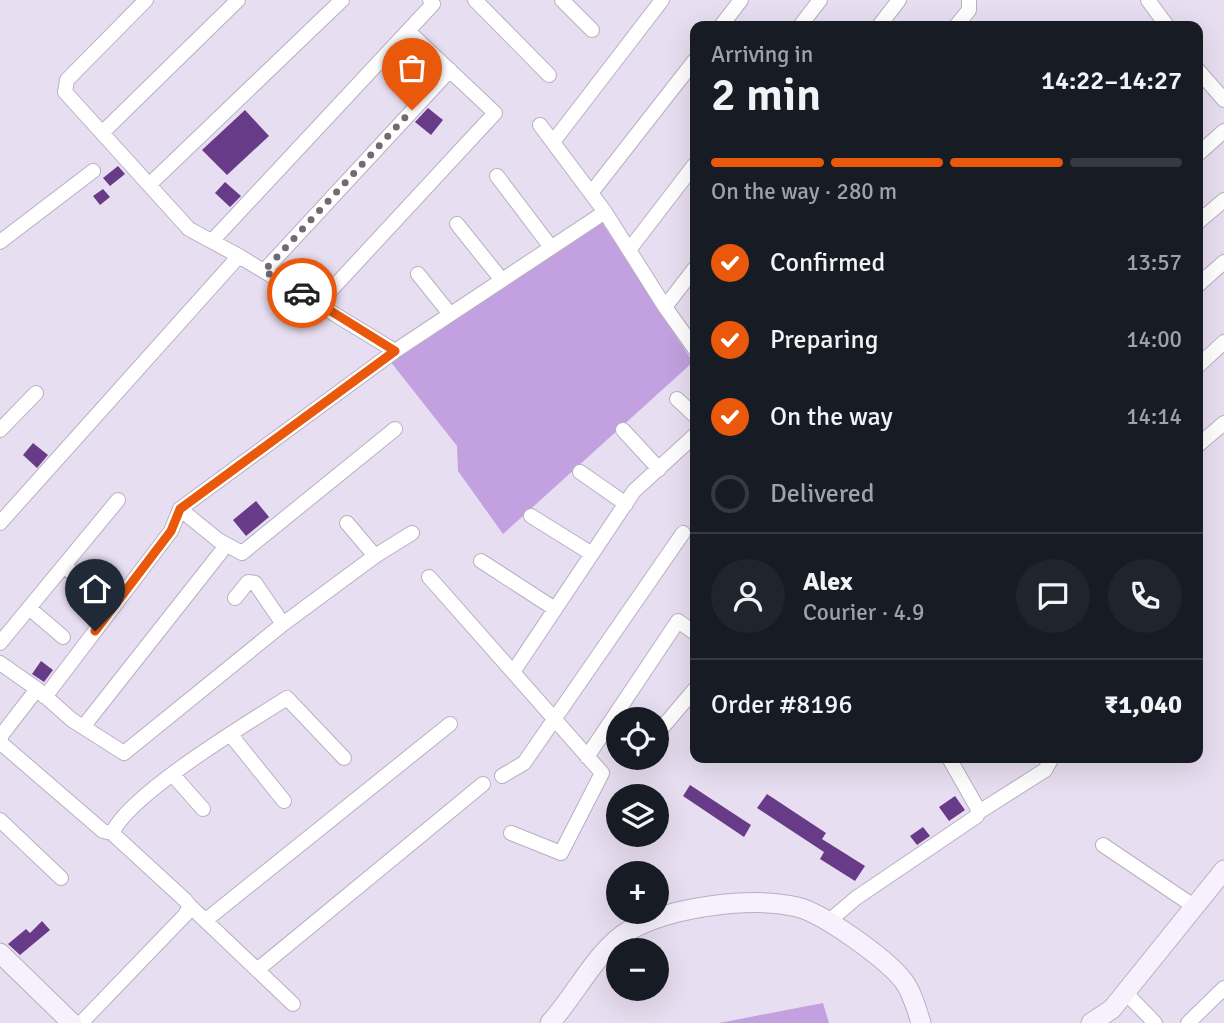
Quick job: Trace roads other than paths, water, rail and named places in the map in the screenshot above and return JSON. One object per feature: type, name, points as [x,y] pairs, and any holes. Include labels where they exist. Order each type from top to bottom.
[{"type":"main road","points":[[1091,1023],[1112,1009],[1224,870]]},
{"type":"main road","points":[[550,1023],[606,950],[628,931],[656,918],[708,907],[758,903],[798,907],[829,921],[861,943],[903,979],[922,1022]]},
{"type":"main road","points":[[0,953],[72,1023]]},
{"type":"street","points":[[146,0],[67,80],[65,92],[189,229],[319,303],[395,351]]},
{"type":"street","points":[[102,132],[238,0]]},
{"type":"street","points":[[149,185],[342,0]]},
{"type":"street","points":[[475,0],[549,75]]},
{"type":"street","points":[[562,0],[592,30]]},
{"type":"street","points":[[553,142],[662,0]]},
{"type":"street","points":[[725,21],[741,0]]},
{"type":"street","points":[[804,21],[820,0]]},
{"type":"street","points":[[883,21],[899,0]]},
{"type":"street","points":[[960,21],[969,10],[969,0]]},
{"type":"street","points":[[1148,0],[1160,21]]},
{"type":"street","points":[[212,241],[433,1]]},
{"type":"street","points":[[319,303],[495,113],[408,31]]},
{"type":"street","points":[[591,194],[690,66]]},
{"type":"street","points":[[264,271],[450,70]]},
{"type":"street","points":[[1203,78],[1224,100]]},
{"type":"street","points":[[540,125],[605,212],[690,342]]},
{"type":"street","points":[[1203,150],[1224,131]]},
{"type":"street","points":[[0,242],[93,171]]},
{"type":"street","points":[[629,250],[690,171]]},
{"type":"street","points":[[497,176],[550,246]]},
{"type":"street","points":[[1203,218],[1224,200]]},
{"type":"street","points":[[293,1004],[186,900],[112,833],[103,831],[2,744],[0,737],[41,693],[171,531],[180,509],[395,351],[605,212]]},
{"type":"street","points":[[457,225],[501,279]]},
{"type":"street","points":[[0,523],[239,256]]},
{"type":"street","points":[[1203,281],[1224,262]]},
{"type":"street","points":[[418,274],[450,314]]},
{"type":"street","points":[[665,307],[690,274]]},
{"type":"street","points":[[1203,361],[1224,342]]},
{"type":"street","points":[[0,430],[36,393]]},
{"type":"street","points":[[677,399],[690,411]]},
{"type":"street","points":[[1203,441],[1224,423]]},
{"type":"street","points":[[180,509],[218,540],[243,553],[395,429]]},
{"type":"street","points":[[622,430],[659,469]]},
{"type":"street","points":[[513,672],[634,491],[690,441]]},
{"type":"street","points":[[580,472],[626,504]]},
{"type":"street","points":[[0,643],[118,500]]},
{"type":"street","points":[[531,516],[592,554]]},
{"type":"street","points":[[347,523],[374,556]]},
{"type":"street","points":[[0,663],[83,727],[120,751],[128,752],[283,624],[374,556],[412,533]]},
{"type":"street","points":[[502,776],[524,763],[683,533]]},
{"type":"street","points":[[83,727],[221,552]]},
{"type":"street","points":[[481,561],[555,609]]},
{"type":"street","points":[[64,566],[93,590]]},
{"type":"street","points":[[429,577],[602,773],[561,853],[511,833]]},
{"type":"street","points":[[235,598],[248,582],[255,583],[283,624]]},
{"type":"street","points":[[29,608],[63,637]]},
{"type":"street","points":[[587,757],[678,621],[690,629]]},
{"type":"street","points":[[669,720],[690,696]]},
{"type":"street","points":[[112,833],[116,825],[145,795],[230,734],[287,698],[344,758]]},
{"type":"street","points":[[206,920],[450,724]]},
{"type":"street","points":[[230,734],[284,801]]},
{"type":"street","points":[[952,763],[979,812]]},
{"type":"street","points":[[829,921],[856,898],[979,812],[1045,770],[1049,763]]},
{"type":"street","points":[[173,775],[203,809]]},
{"type":"street","points":[[257,970],[483,784]]},
{"type":"street","points":[[0,820],[61,878]]},
{"type":"street","points":[[1103,845],[1195,907]]},
{"type":"street","points":[[81,1023],[185,915],[190,906]]},
{"type":"street","points":[[1188,1023],[1224,988]]},
{"type":"street","points":[[1125,992],[1155,1023]]}]
